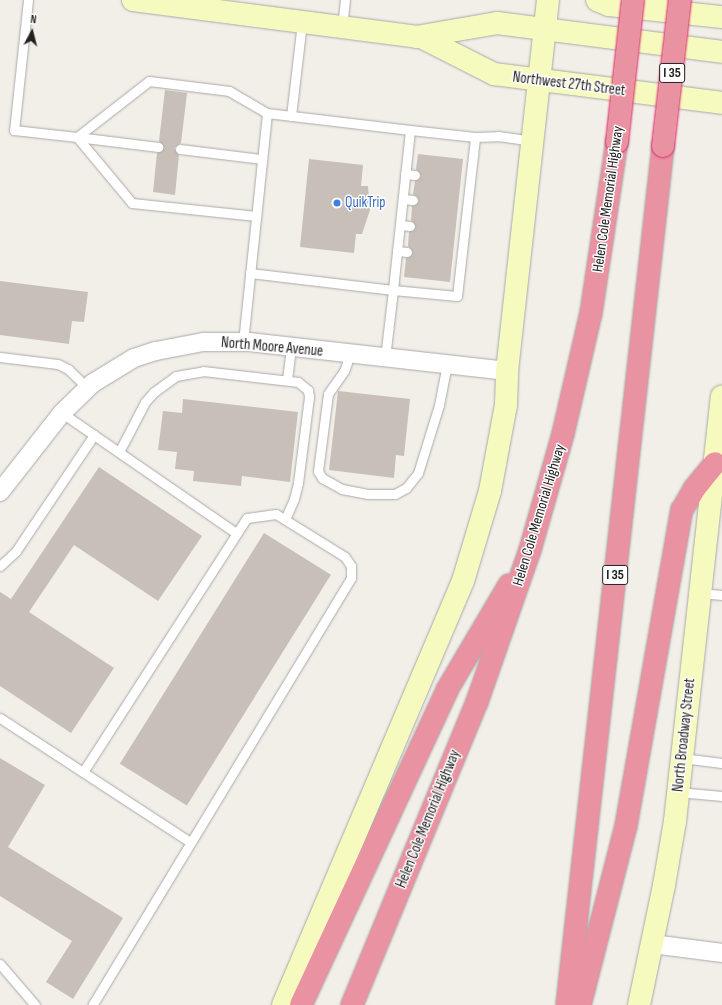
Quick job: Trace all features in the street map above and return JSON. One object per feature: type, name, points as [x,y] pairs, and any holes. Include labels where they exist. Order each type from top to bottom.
[{"type":"highway","name":"Helen Cole Memorial Highway","points":[[352,1005],[477,702],[530,550],[563,434],[591,313],[617,142],[633,0]]},
{"type":"highway","name":"I 35","points":[[567,1005],[680,0]]},
{"type":"highway","points":[[580,1005],[626,826],[681,516],[694,489],[715,463]]},
{"type":"highway","points":[[300,1005],[446,690],[530,550]]},
{"type":"main road","name":"Northwest 27th Street","points":[[133,0],[195,4],[342,28],[423,38],[497,23],[722,52]]},
{"type":"main road","points":[[283,1005],[462,581],[480,530],[500,447],[506,405],[507,371],[548,0]]},
{"type":"main road","points":[[597,0],[608,5],[722,17]]},
{"type":"main road","name":"Northwest 27th Street","points":[[423,38],[494,74],[539,81],[722,103]]},
{"type":"main road","name":"North Broadway Street","points":[[639,1005],[664,885],[678,792],[722,406]]},
{"type":"street","name":"North Moore Avenue","points":[[0,492],[62,413],[88,388],[134,358],[156,351],[203,342],[243,342],[507,371]]},
{"type":"street","points":[[652,944],[722,953]]},
{"type":"lane","points":[[28,0],[14,130],[158,147]]},
{"type":"lane","points":[[342,28],[345,0]]},
{"type":"lane","points":[[291,116],[302,22]]},
{"type":"lane","points":[[77,137],[149,81],[229,91],[267,113],[475,137],[498,136],[532,141]]},
{"type":"lane","points":[[243,342],[267,113]]},
{"type":"lane","points":[[385,358],[410,130]]},
{"type":"lane","points":[[77,137],[132,203],[256,216]]},
{"type":"lane","points":[[250,273],[457,296],[457,258],[460,231],[466,181],[475,137]]},
{"type":"lane","points":[[180,149],[262,159]]},
{"type":"lane","points":[[406,174],[416,175]]},
{"type":"lane","points":[[403,199],[413,200]]},
{"type":"lane","points":[[400,225],[410,226]]},
{"type":"lane","points":[[397,251],[407,252]]},
{"type":"lane","points":[[287,380],[291,347]]},
{"type":"lane","points":[[350,354],[344,371],[328,394],[318,471],[322,478],[342,489],[368,494],[396,494],[406,488],[418,473],[439,405],[447,364]]},
{"type":"lane","points":[[0,357],[58,364],[68,369],[88,388]]},
{"type":"lane","points":[[119,452],[145,402],[154,392],[176,376],[203,371],[287,380],[303,384],[308,390],[309,397],[298,483],[294,499],[285,519]]},
{"type":"lane","points":[[62,413],[236,533]]},
{"type":"lane","points":[[0,566],[16,551],[94,435]]},
{"type":"lane","points":[[83,772],[247,518],[260,514],[276,514],[345,557],[351,566],[351,578],[92,1005]]},
{"type":"lane","points":[[700,593],[722,595]]},
{"type":"lane","points":[[0,718],[190,842]]},
{"type":"lane","points":[[682,758],[722,763]]},
{"type":"lane","points":[[678,792],[722,796]]},
{"type":"lane","points":[[0,964],[35,1005]]},
{"type":"building","points":[[165,90],[187,93],[181,143],[174,148],[179,155],[175,195],[153,192],[157,153],[164,148],[159,141]]},
{"type":"building","name":"QuikTrip","points":[[418,154],[463,159],[450,282],[404,277],[406,258],[413,253],[408,246],[409,232],[416,227],[411,220],[412,206],[419,201],[413,194],[415,181],[421,176],[416,169]]},
{"type":"building","name":"QuikTrip","points":[[309,159],[363,165],[361,186],[368,186],[370,210],[362,234],[356,234],[354,253],[300,247]]},
{"type":"building","points":[[0,281],[88,292],[84,322],[72,321],[69,344],[0,335]]},
{"type":"building","points":[[338,391],[410,399],[404,456],[396,455],[394,478],[329,470]]},
{"type":"building","points":[[183,399],[298,412],[290,482],[242,476],[241,486],[193,481],[194,471],[175,469],[177,452],[158,450],[163,411],[182,413]]},
{"type":"building","points":[[99,467],[202,536],[158,601],[74,545],[29,612],[114,668],[71,733],[0,686],[0,592],[11,599]]},
{"type":"building","points":[[264,533],[331,575],[187,806],[120,764]]},
{"type":"building","points":[[0,758],[45,785],[8,847],[123,918],[73,999],[46,982],[72,941],[0,896]]},
{"type":"place","name":"QuikTrip","points":[[337,203]]}]
